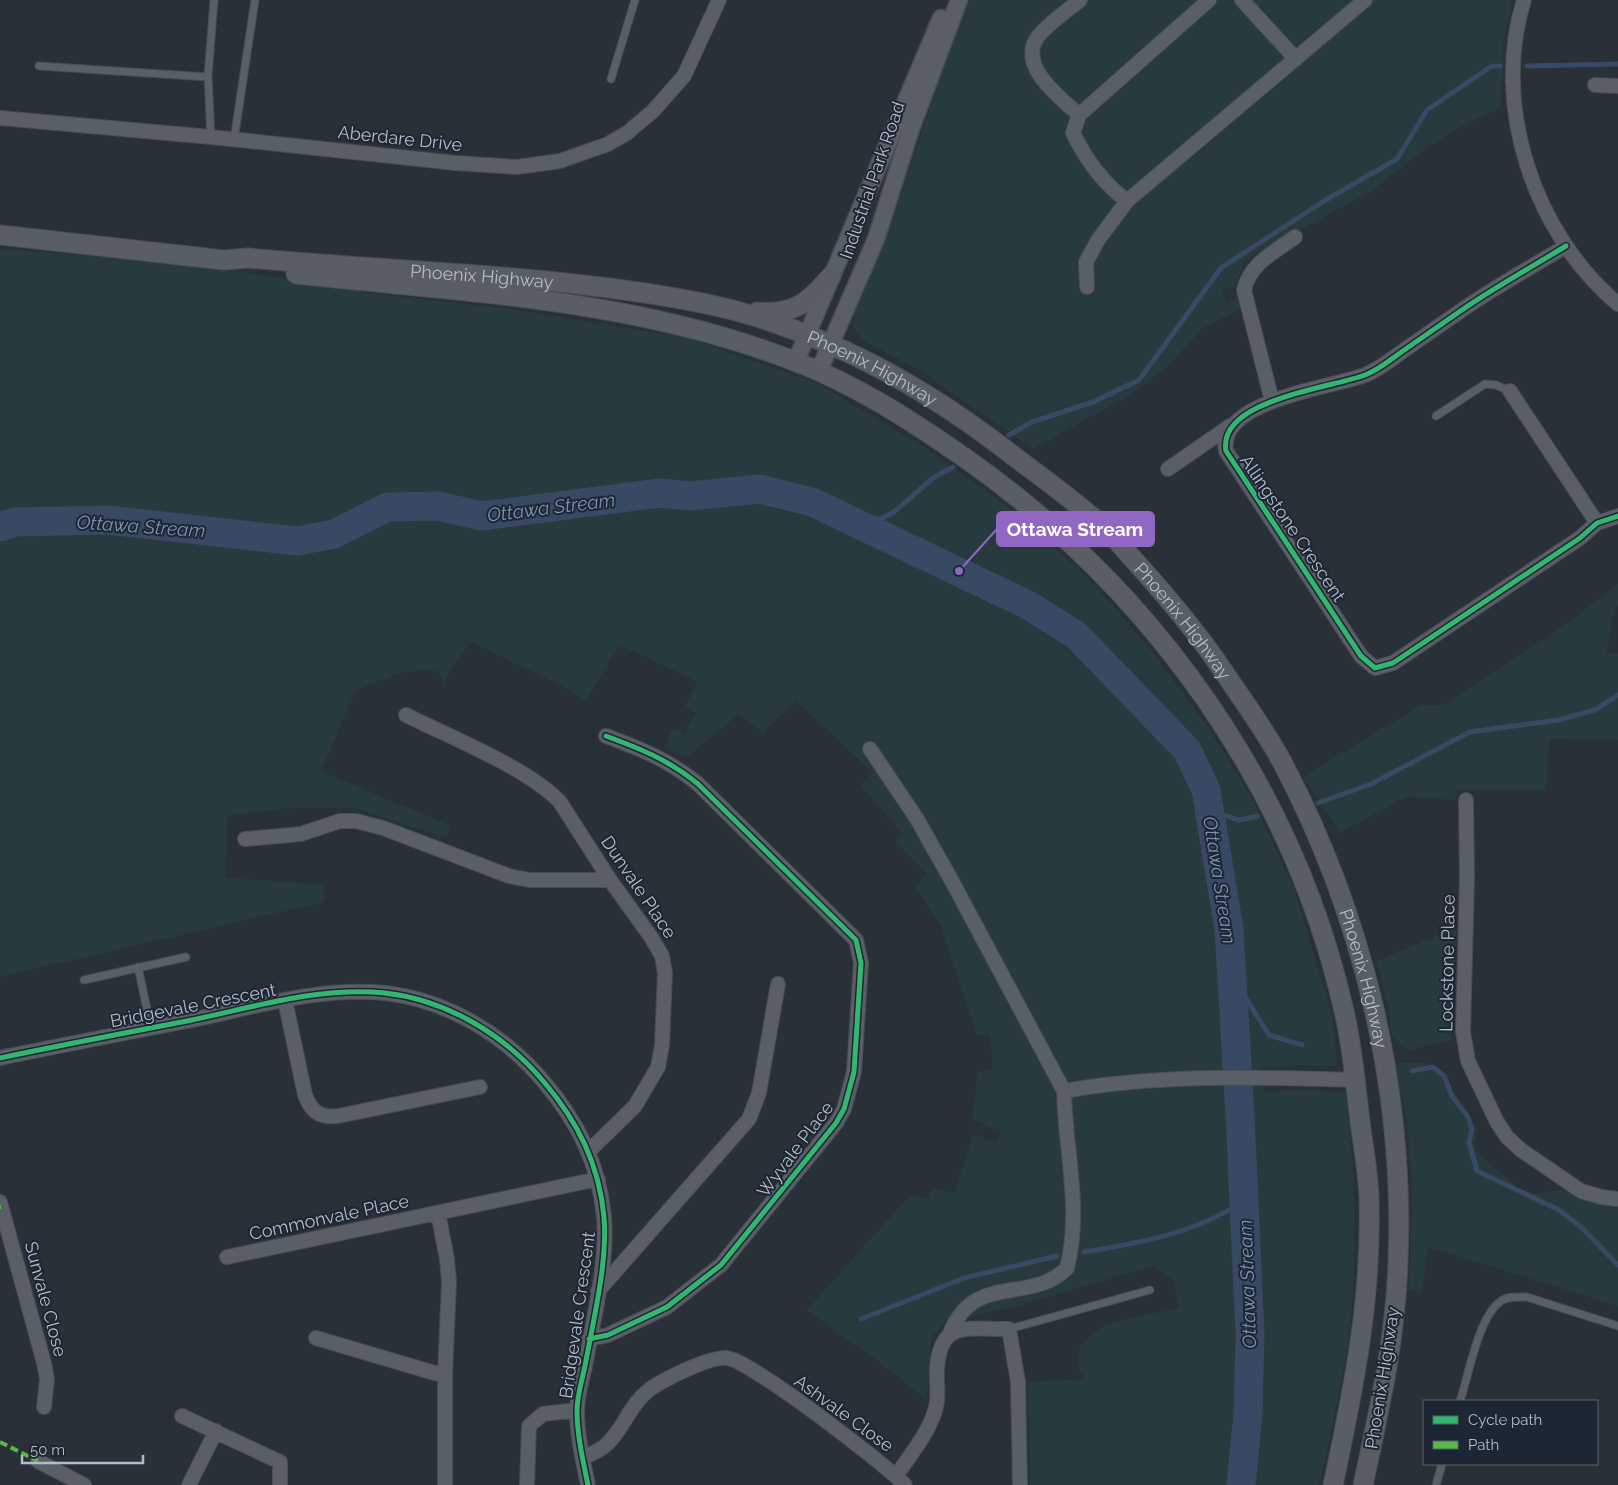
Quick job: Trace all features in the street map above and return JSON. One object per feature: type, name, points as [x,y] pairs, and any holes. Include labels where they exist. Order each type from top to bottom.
[{"type":"main road","name":"Phoenix Highway","points":[[0,235],[224,260],[248,258],[567,281],[682,298],[733,310],[807,335],[888,370],[943,404],[1104,527],[1182,613],[1251,711],[1278,755],[1329,863],[1357,943],[1373,1000],[1391,1108],[1397,1183],[1398,1261],[1392,1334],[1363,1485]]},
{"type":"main road","name":"Phoenix Highway","points":[[224,260],[243,267],[558,301],[690,327],[796,361],[819,371],[922,429],[995,480],[1074,546],[1126,598],[1166,644],[1220,718],[1257,783],[1290,848],[1312,903],[1330,958],[1345,1015],[1369,1193],[1369,1261],[1362,1340],[1333,1485]]},
{"type":"main road","points":[[733,310],[767,313],[795,309],[806,302],[831,276]]},
{"type":"street","name":"Aberdare Drive","points":[[0,118],[517,167],[560,161],[608,144],[627,133],[654,111],[684,76],[719,0]]},
{"type":"street","name":"Industrial Park Road","points":[[796,361],[948,0]]},
{"type":"street","name":"Industrial Park Road","points":[[819,371],[876,239],[911,129],[959,0]]},
{"type":"street","points":[[1079,115],[1033,66],[1031,52],[1037,38],[1080,0]]},
{"type":"street","points":[[1127,201],[1109,187],[1081,149],[1073,133],[1079,115],[1209,0]]},
{"type":"street","points":[[1242,0],[1296,59]]},
{"type":"street","points":[[1087,287],[1086,262],[1098,240],[1127,201],[1365,0]]},
{"type":"street","points":[[1524,0],[1514,47],[1512,89],[1518,130],[1527,166],[1552,222],[1566,246],[1584,271],[1618,304]]},
{"type":"street","points":[[1595,85],[1618,86]]},
{"type":"street","points":[[1272,401],[1244,290],[1247,277],[1255,266],[1295,237]]},
{"type":"street","points":[[1168,469],[1233,424],[1272,401],[1297,392],[1365,375],[1380,367],[1467,306],[1566,246]]},
{"type":"street","points":[[1510,391],[1597,523]]},
{"type":"street","name":"Allingstone Crescent","points":[[1233,424],[1226,433],[1224,441],[1230,459],[1361,656],[1375,668],[1392,663],[1580,538],[1597,523],[1618,516]]},
{"type":"street","name":"Dunvale Place","points":[[406,715],[502,764],[551,793],[581,834],[610,880],[652,937],[662,956],[665,973],[665,994],[662,1045],[658,1068],[635,1106],[589,1151]]},
{"type":"street","name":"Wyvale Place","points":[[589,1339],[608,1335],[667,1307],[721,1265],[836,1123],[844,1109],[854,1072],[861,963],[856,940],[698,784],[677,767],[649,752],[606,736]]},
{"type":"street","points":[[870,749],[917,819],[1064,1091],[1064,1120],[1072,1194],[1070,1255],[1067,1268],[1048,1281],[981,1297],[959,1313],[950,1333],[942,1340],[939,1352],[936,1406],[929,1425],[900,1480]]},
{"type":"street","name":"Lockstone Place","points":[[1466,800],[1467,878],[1463,1032],[1468,1061],[1497,1122],[1507,1137],[1521,1150],[1581,1191],[1601,1197],[1618,1199]]},
{"type":"street","points":[[245,839],[301,834],[340,821],[356,821],[383,828],[509,876],[530,880],[610,880]]},
{"type":"street","points":[[598,1291],[749,1119],[759,1093],[778,984]]},
{"type":"street","name":"Bridgevale Crescent","points":[[0,1058],[285,1000],[336,994],[385,993],[418,1001],[458,1015],[498,1037],[529,1064],[559,1100],[589,1151],[598,1179],[604,1220],[603,1258],[577,1410],[588,1485]]},
{"type":"street","points":[[285,1000],[305,1095],[311,1109],[317,1114],[329,1118],[480,1087]]},
{"type":"street","points":[[1064,1091],[1122,1083],[1216,1079],[1280,1077],[1355,1080]]},
{"type":"street","name":"Commonvale Place","points":[[227,1256],[598,1179]]},
{"type":"street","name":"Sunvale Close","points":[[0,1202],[44,1363],[46,1379],[44,1407]]},
{"type":"street","points":[[438,1213],[447,1259],[449,1282],[445,1376],[445,1485]]},
{"type":"street","points":[[950,1333],[966,1329],[1009,1329],[1018,1382],[1020,1485]]},
{"type":"street","points":[[316,1338],[445,1376]]},
{"type":"street","name":"Ashvale Close","points":[[583,1458],[607,1444],[637,1400],[652,1388],[678,1374],[714,1360],[726,1358],[734,1360],[758,1374],[900,1480]]},
{"type":"street","points":[[527,1485],[529,1426],[543,1414],[577,1410]]},
{"type":"street","points":[[182,1416],[280,1462],[280,1485]]},
{"type":"street","points":[[189,1485],[216,1431]]},
{"type":"street","points":[[38,1461],[84,1485]]},
{"type":"lane","points":[[211,137],[208,77],[214,0]]},
{"type":"lane","points":[[234,140],[255,0]]},
{"type":"lane","points":[[611,79],[635,0]]},
{"type":"lane","points":[[39,66],[208,77]]},
{"type":"lane","points":[[1436,416],[1485,384],[1496,384],[1510,391]]},
{"type":"lane","points":[[84,980],[186,957]]},
{"type":"lane","points":[[138,967],[151,1028]]},
{"type":"lane","points":[[1009,1329],[1150,1290]]},
{"type":"lane","points":[[1460,1400],[1486,1317],[1502,1300],[1513,1297],[1527,1298],[1618,1326]]},
{"type":"lane","points":[[1436,1485],[1442,1465]]},
{"type":"green space","points":[[968,0],[1512,0],[1503,45],[1501,108],[1475,119],[1429,146],[1370,192],[1244,261],[1236,286],[1222,289],[1226,302],[1240,299],[1239,310],[1203,328],[1167,367],[1130,395],[1033,449],[916,368],[862,340],[853,327],[853,308],[885,242],[956,30]]},
{"type":"green space","points":[[0,249],[192,263],[368,293],[510,309],[688,338],[819,384],[922,446],[1021,516],[1090,580],[1150,649],[1208,727],[1252,798],[1294,889],[1333,1018],[1337,1066],[1295,1065],[1262,1067],[1264,1092],[1300,1089],[1346,1092],[1354,1198],[1352,1305],[1343,1373],[1319,1485],[1030,1485],[1028,1382],[1085,1379],[1080,1371],[1077,1358],[1081,1345],[1106,1323],[1179,1308],[1173,1280],[1153,1266],[1011,1308],[945,1321],[931,1338],[927,1401],[894,1373],[807,1310],[911,1194],[928,1200],[932,1188],[954,1193],[973,1134],[997,1142],[1001,1131],[972,1119],[978,1072],[993,1069],[990,1035],[977,1035],[941,926],[915,886],[927,873],[896,842],[903,834],[861,786],[873,773],[796,701],[763,733],[738,715],[686,758],[665,746],[672,729],[685,732],[696,713],[685,706],[698,682],[620,645],[585,701],[555,682],[470,642],[443,684],[437,669],[400,673],[356,690],[321,771],[451,826],[446,838],[355,808],[290,808],[227,816],[226,878],[324,884],[324,902],[0,977]]},
{"type":"green space","points":[[1618,584],[1618,605],[1615,609],[1606,653],[1618,653],[1618,740],[1550,739],[1546,791],[1459,790],[1454,800],[1406,797],[1340,833],[1303,777],[1421,705],[1442,705],[1550,636]]},
{"type":"green space","points":[[1457,927],[1451,1040],[1409,1050],[1399,1045],[1392,1036],[1388,1006],[1376,961]]},
{"type":"green space","points":[[1394,1063],[1427,1063],[1453,1091],[1476,1128],[1475,1150],[1525,1194],[1563,1190],[1618,1204],[1618,1306],[1428,1247],[1422,1293],[1409,1290],[1412,1188],[1407,1119]]},
{"type":"waterway","points":[[1527,66],[1618,64]]},
{"type":"waterway","points":[[1009,435],[1032,422],[1093,402],[1139,380],[1221,268],[1324,201],[1397,159],[1427,110],[1492,66],[1500,66]]},
{"type":"waterway","points":[[865,527],[894,512],[933,478],[953,467]]},
{"type":"waterway","name":"Ottawa Stream","points":[[0,527],[15,522],[108,520],[297,541],[334,534],[387,507],[438,506],[482,516],[660,493],[690,496],[760,489],[812,502],[1028,605],[1077,636],[1187,750],[1206,790],[1229,929],[1240,1115],[1250,1335],[1248,1414],[1241,1485]]},
{"type":"waterway","points":[[1318,803],[1371,784],[1470,732],[1558,720],[1595,710],[1618,695]]},
{"type":"waterway","points":[[1209,810],[1239,820],[1258,816]]},
{"type":"waterway","points":[[1232,982],[1240,989],[1269,1035],[1302,1045]]},
{"type":"waterway","points":[[1412,1071],[1433,1067],[1444,1076],[1452,1096],[1468,1117],[1472,1129],[1469,1143],[1477,1171],[1559,1210],[1582,1228],[1618,1265]]},
{"type":"waterway","points":[[1084,1252],[1126,1245],[1187,1229],[1226,1212],[1244,1201]]},
{"type":"waterway","points":[[861,1319],[964,1278],[1057,1256]]},
{"type":"marked path","points":[[0,1442],[38,1461]]},
{"type":"cycle path","points":[[1566,246],[1498,286],[1374,371],[1349,380],[1304,391],[1257,408],[1239,419],[1228,434],[1226,451],[1361,656],[1375,668],[1393,663],[1580,538],[1597,523],[1618,516]]},
{"type":"cycle path","points":[[589,1339],[608,1335],[667,1307],[721,1265],[836,1123],[844,1109],[854,1072],[861,963],[856,940],[698,784],[676,768],[654,756],[606,736]]},
{"type":"cycle path","points":[[0,1058],[187,1021],[286,999],[336,993],[385,993],[431,1003],[473,1022],[493,1035],[529,1065],[556,1097],[577,1128],[592,1162],[597,1179],[604,1217],[604,1253],[596,1311],[577,1405],[579,1439],[588,1485]]},
{"type":"place","name":"Ottawa Stream","points":[[959,571]]}]
